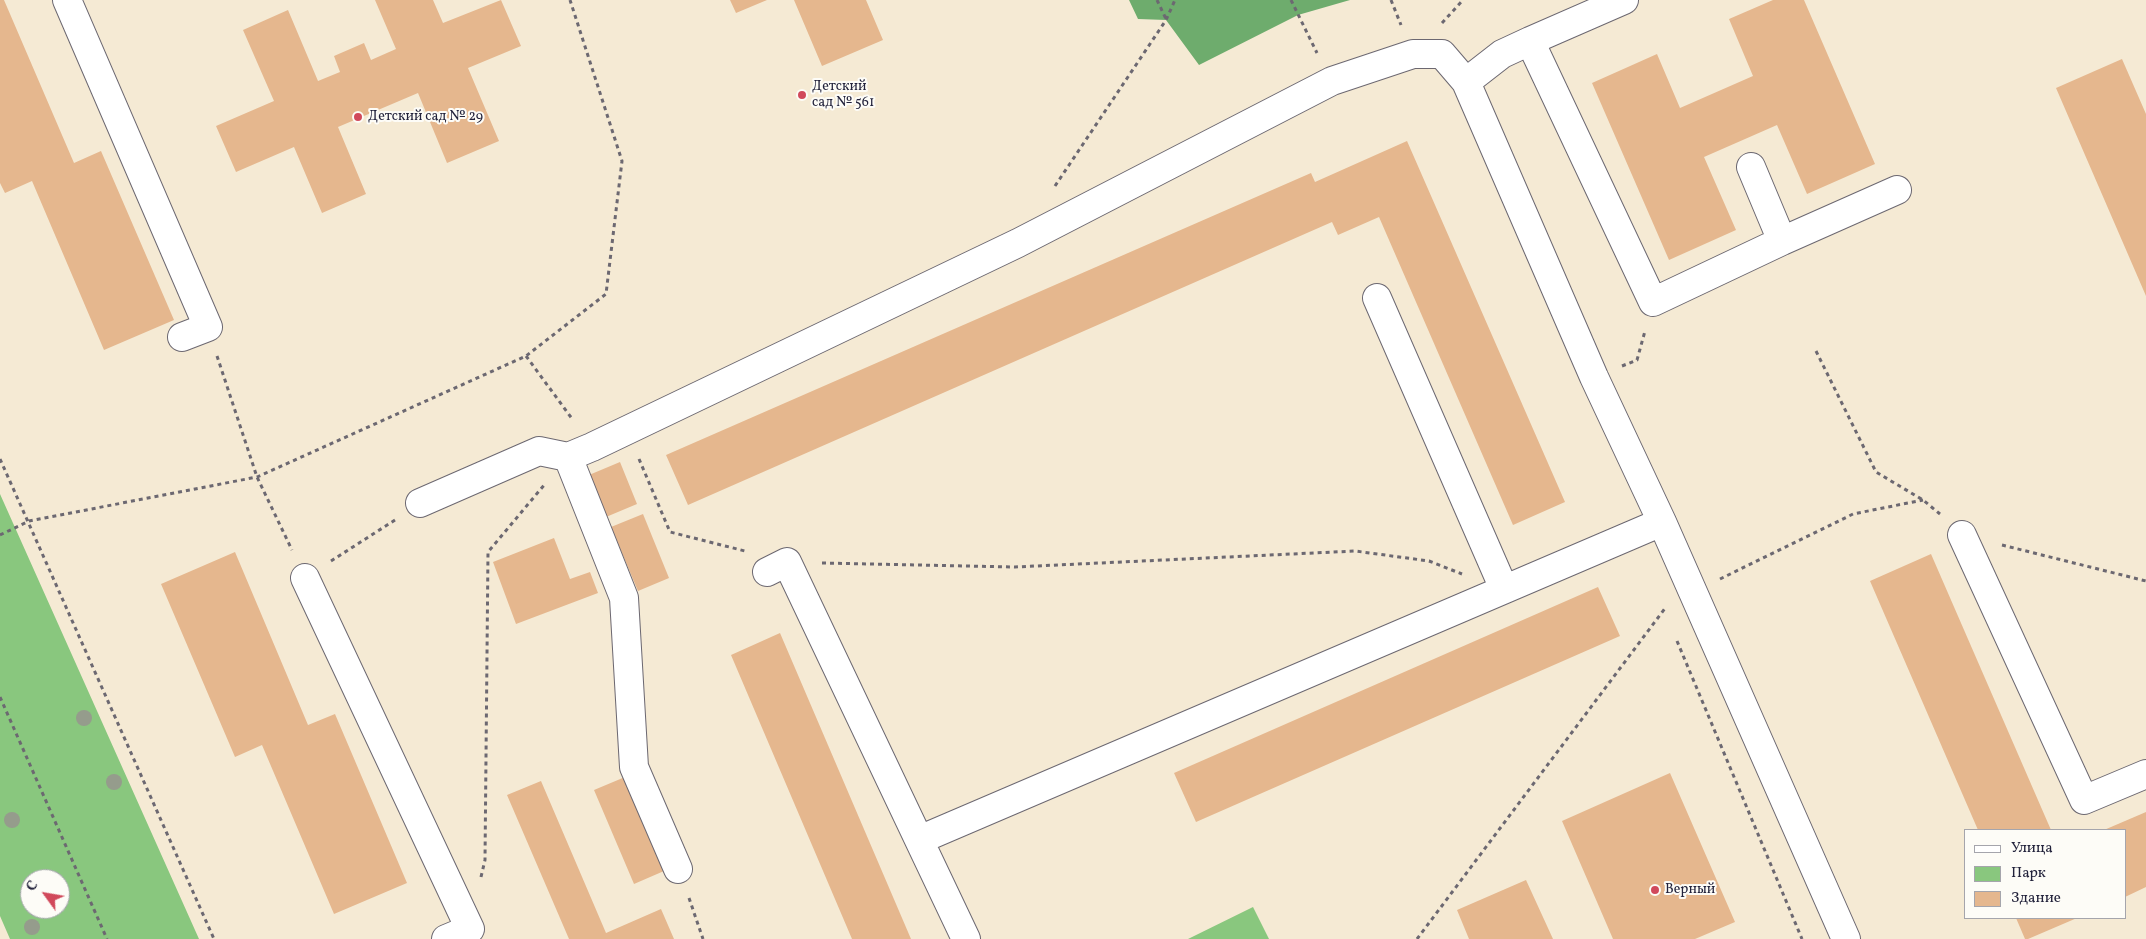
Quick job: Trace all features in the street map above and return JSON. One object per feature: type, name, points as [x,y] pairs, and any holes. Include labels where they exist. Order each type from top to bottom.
[{"type":"street","points":[[67,0],[208,327],[182,338]]},
{"type":"street","points":[[1466,82],[1502,54],[1624,0]]},
{"type":"street","points":[[1530,41],[1653,302],[1782,241],[1897,190]]},
{"type":"street","points":[[420,503],[539,451],[580,452],[1018,243],[1332,82],[1413,54],[1442,54],[1466,82],[1594,377],[1662,522],[1846,939]]},
{"type":"street","points":[[1752,167],[1782,241]]},
{"type":"street","points":[[1377,298],[1504,589]]},
{"type":"street","points":[[580,452],[624,598],[634,767],[678,869]]},
{"type":"street","points":[[919,840],[1662,522]]},
{"type":"street","points":[[1962,535],[2084,800],[2146,774]]},
{"type":"street","points":[[777,567],[919,840],[966,939]]},
{"type":"street","points":[[305,578],[463,936]]},
{"type":"path","points":[[0,535],[28,521],[257,477],[526,356],[606,294],[622,161],[570,0]]},
{"type":"path","points":[[1157,0],[1166,20]]},
{"type":"path","points":[[1051,193],[1166,20],[1175,0]]},
{"type":"path","points":[[1291,0],[1332,82]]},
{"type":"path","points":[[208,327],[257,477],[305,578],[420,503]]},
{"type":"path","points":[[1816,351],[1876,472],[1923,500],[1962,535],[2146,581]]},
{"type":"path","points":[[526,356],[580,452]]},
{"type":"path","points":[[463,936],[485,860],[488,552],[580,452],[636,454],[670,532],[777,567],[1015,567],[1355,551],[1429,561],[1504,589]]},
{"type":"path","points":[[0,458],[214,939]]},
{"type":"path","points":[[1417,939],[1664,609],[1693,592],[1853,514],[1923,500]]},
{"type":"path","points":[[0,697],[107,939]]},
{"type":"path","points":[[678,869],[703,939]]},
{"type":"green space","points":[[1129,0],[1350,0],[1298,15],[1199,65],[1166,20],[1138,19]]},
{"type":"green space","points":[[0,494],[199,939],[10,939],[0,916]]},
{"type":"green space","points":[[1253,907],[1269,939],[1188,939]]},
{"type":"building","points":[[0,0],[4,0],[74,163],[101,151],[174,320],[104,350],[32,181],[5,193],[0,183]]},
{"type":"building","points":[[375,0],[433,0],[443,23],[501,0],[521,46],[468,68],[499,141],[447,163],[418,93],[338,127],[366,194],[322,213],[294,147],[236,172],[216,126],[274,101],[243,30],[288,10],[318,81],[340,72],[334,56],[364,43],[371,60],[396,49]]},
{"type":"building","points":[[730,0],[767,0],[736,13]]},
{"type":"building","points":[[794,0],[866,0],[883,40],[822,66]]},
{"type":"building","points":[[1773,0],[1804,0],[1875,164],[1807,194],[1777,125],[1704,157],[1736,230],[1669,260],[1592,83],[1657,54],[1680,108],[1753,76],[1729,19]]},
{"type":"building","points":[[2122,59],[2146,114],[2146,296],[2056,88]]},
{"type":"building","points":[[1407,141],[1565,502],[1513,525],[1379,217],[1338,235],[1332,222],[688,505],[666,455],[1311,173],[1315,182]]},
{"type":"building","points":[[620,462],[637,504],[606,517],[589,475]]},
{"type":"building","points":[[643,514],[669,578],[638,591],[611,527]]},
{"type":"building","points":[[554,538],[570,579],[590,572],[598,593],[516,624],[493,562]]},
{"type":"building","points":[[235,552],[308,725],[335,714],[407,883],[334,914],[262,745],[235,757],[161,584]]},
{"type":"building","points":[[1931,554],[2051,829],[1978,829],[1870,581]]},
{"type":"building","points":[[1598,587],[1620,636],[1196,822],[1174,773]]},
{"type":"building","points":[[780,633],[911,939],[852,939],[731,655]]},
{"type":"building","points":[[1670,773],[1735,922],[1695,939],[1613,939],[1562,821]]},
{"type":"building","points":[[625,777],[664,871],[634,884],[594,790]]},
{"type":"building","points":[[541,781],[606,933],[661,909],[674,939],[569,939],[507,795]]},
{"type":"building","points":[[2146,812],[2146,887],[2126,897],[2126,829],[2106,829]]},
{"type":"building","points":[[1526,880],[1553,939],[1469,939],[1457,910]]},
{"type":"building","points":[[2016,919],[2075,919],[2028,939],[2025,939]]},
{"type":"place","name":"Детский сад № 561","points":[[802,95]]},
{"type":"place","name":"Детский сад № 29","points":[[358,117]]},
{"type":"place","name":"Верный","points":[[1655,890]]}]
